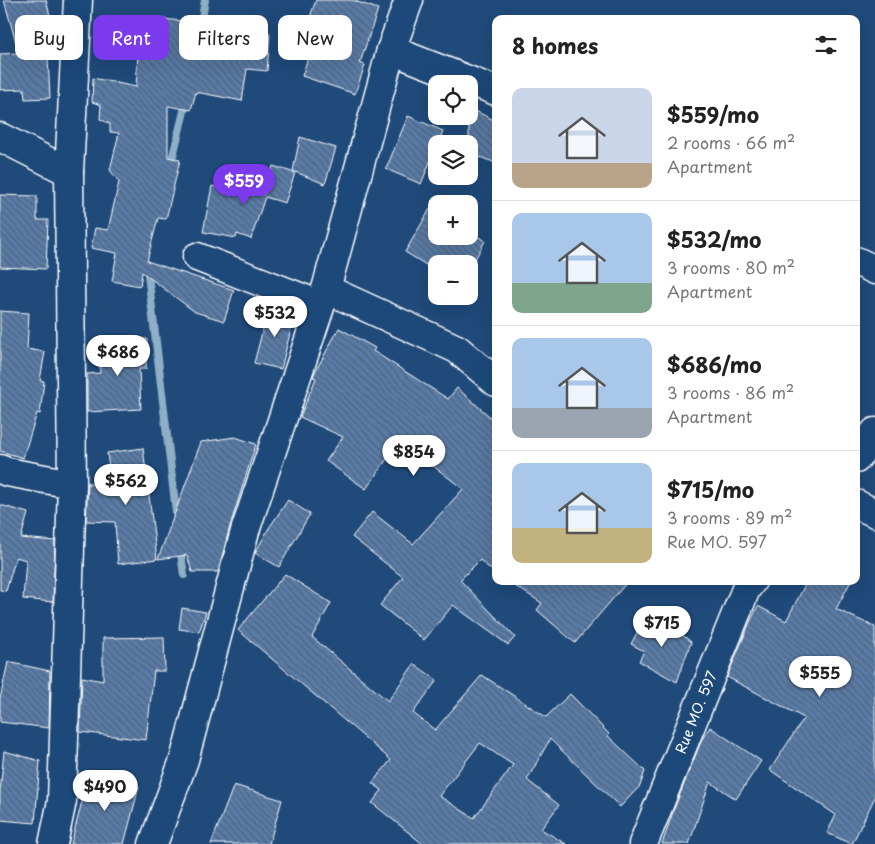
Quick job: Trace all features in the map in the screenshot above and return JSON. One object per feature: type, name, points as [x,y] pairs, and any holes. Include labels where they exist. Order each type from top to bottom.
[{"type":"street","points":[[53,844],[62,801],[72,484],[68,172],[78,0]]},
{"type":"street","points":[[153,844],[184,760],[245,530],[323,297],[391,50],[409,0]]},
{"type":"street","points":[[391,50],[492,89]]},
{"type":"street","points":[[0,137],[68,172]]},
{"type":"street","points":[[197,257],[323,297],[457,349],[492,379]]},
{"type":"street","points":[[860,264],[875,270]]},
{"type":"street","points":[[860,453],[875,432]]},
{"type":"street","points":[[0,469],[7,472],[72,484]]},
{"type":"street","points":[[860,506],[875,513]]},
{"type":"street","name":"Rue MO. 597","points":[[643,844],[745,585]]},
{"type":"building","points":[[4,0],[46,0],[50,15],[15,15],[15,39]]},
{"type":"building","points":[[316,0],[352,0],[378,9],[360,63],[365,65],[355,94],[302,76],[307,60],[352,60],[352,15],[311,15]]},
{"type":"building","points":[[169,20],[179,21],[179,60],[268,60],[267,71],[247,69],[242,101],[196,92],[191,110],[168,106],[168,157],[180,160],[166,219],[158,218],[147,261],[234,290],[224,321],[195,312],[142,272],[140,286],[112,281],[117,253],[91,248],[95,228],[108,230],[119,182],[110,170],[119,133],[110,132],[110,124],[100,119],[101,105],[92,102],[93,78],[136,87],[138,60],[169,60]]},
{"type":"building","points":[[268,33],[270,33],[268,58]]},
{"type":"building","points":[[15,53],[15,60],[48,60],[50,98],[25,99],[24,89],[0,90],[0,54]]},
{"type":"building","points":[[478,112],[492,119],[492,162],[478,156],[478,135],[469,135],[469,125],[478,125]]},
{"type":"building","points":[[408,116],[443,131],[441,135],[428,135],[428,167],[421,184],[386,169]]},
{"type":"building","points":[[300,137],[336,148],[325,184],[293,171]]},
{"type":"building","points":[[273,166],[295,173],[285,203],[265,197],[251,239],[237,234],[236,238],[203,232],[212,186],[264,195]]},
{"type":"building","points":[[0,195],[37,196],[37,220],[48,220],[46,269],[0,267]]},
{"type":"building","points":[[428,212],[428,245],[478,245],[478,237],[485,241],[477,255],[428,255],[428,266],[405,252]]},
{"type":"building","points":[[269,306],[295,313],[281,369],[254,363]]},
{"type":"building","points":[[0,311],[29,313],[27,349],[45,352],[40,380],[44,381],[40,414],[37,413],[23,458],[0,451]]},
{"type":"building","points":[[339,328],[375,348],[373,351],[448,399],[457,388],[492,419],[492,570],[480,560],[460,580],[515,637],[508,645],[453,605],[424,640],[380,605],[403,577],[352,537],[372,512],[413,544],[463,489],[400,440],[366,489],[326,461],[343,437],[300,417],[316,378],[313,377]]},
{"type":"building","points":[[118,338],[147,339],[146,369],[139,369],[141,409],[87,412],[87,374],[100,373],[100,345],[118,345]]},
{"type":"building","points":[[235,437],[256,444],[230,526],[218,572],[192,572],[187,555],[158,559],[201,442]]},
{"type":"building","points":[[143,448],[157,559],[118,564],[115,522],[86,521],[88,483],[111,484],[107,453]]},
{"type":"building","points":[[288,500],[310,514],[279,567],[255,553]]},
{"type":"building","points":[[0,505],[28,513],[21,538],[55,541],[53,602],[23,599],[26,560],[16,557],[6,591],[0,590]]},
{"type":"building","points":[[285,574],[331,603],[312,637],[388,701],[414,664],[437,680],[413,713],[435,730],[482,675],[546,717],[570,694],[609,734],[608,736],[645,771],[640,786],[620,807],[550,739],[527,780],[559,805],[541,829],[566,844],[423,844],[372,803],[382,790],[372,783],[391,760],[238,630]],"holes":[[[480,743],[513,765],[474,818],[439,796]]]},
{"type":"building","points":[[513,585],[625,585],[575,643],[537,610],[542,603]]},
{"type":"building","points":[[805,585],[849,585],[836,609],[875,627],[875,797],[852,844],[827,833],[836,815],[770,770],[804,718],[727,677],[758,606],[786,621]]},
{"type":"building","points":[[182,608],[206,612],[199,632],[179,629]]},
{"type":"building","points":[[657,614],[691,642],[677,682],[639,661],[644,651],[631,644],[642,623],[650,627]]},
{"type":"building","points":[[164,637],[165,671],[154,671],[146,740],[80,732],[82,677],[103,681],[103,638]]},
{"type":"building","points":[[8,662],[50,671],[49,728],[0,722],[0,699]]},
{"type":"building","points":[[710,727],[761,761],[736,799],[710,782],[689,844],[662,844],[702,739]]},
{"type":"building","points":[[4,751],[40,761],[35,823],[0,820],[0,792]]},
{"type":"building","points":[[89,774],[139,787],[124,844],[71,844]]},
{"type":"building","points":[[234,785],[282,800],[269,844],[211,844]]},
{"type":"waterway","points":[[202,15],[205,0]]},
{"type":"waterway","points":[[170,168],[187,99]]},
{"type":"waterway","points":[[147,266],[177,520]]},
{"type":"waterway","points":[[180,547],[184,575]]}]
